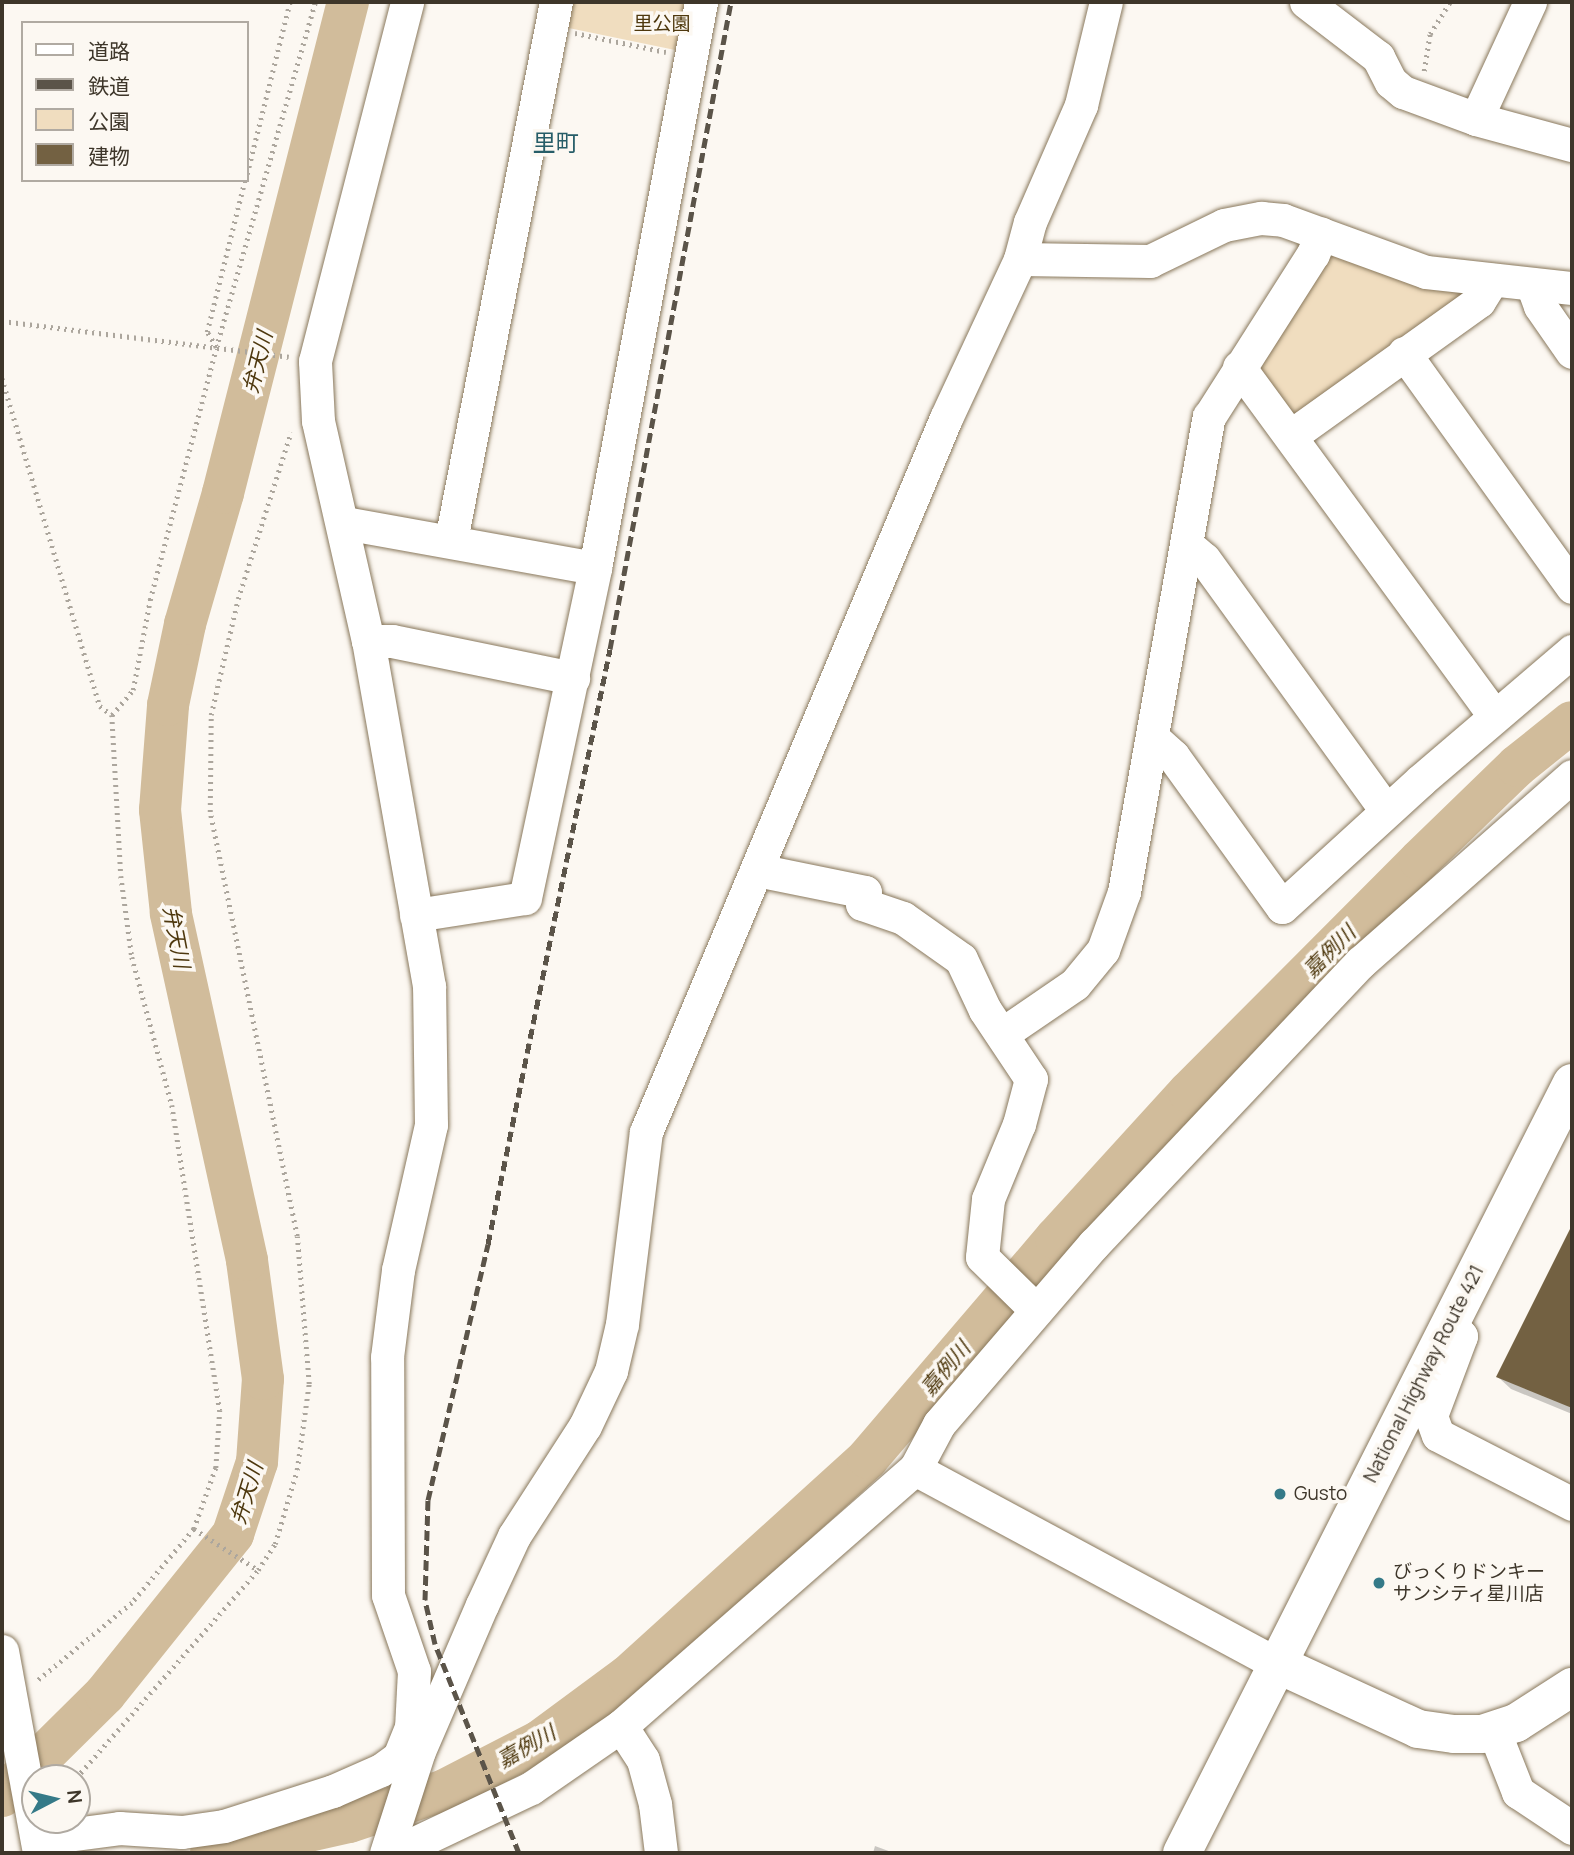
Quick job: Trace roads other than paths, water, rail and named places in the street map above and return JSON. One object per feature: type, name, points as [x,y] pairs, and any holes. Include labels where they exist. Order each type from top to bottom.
[{"type":"main road","name":"National Highway Route 421","points":[[1182,1853],[1572,1083]]},
{"type":"main road","points":[[1277,1664],[1418,1729],[1454,1734],[1494,1731],[1543,1709],[1572,1687]]},
{"type":"street","points":[[390,1848],[408,1783],[413,1747],[414,1671],[388,1595],[387,1357],[398,1269],[431,1125],[429,986],[368,641],[344,523],[318,421],[315,361],[407,2]]},
{"type":"street","points":[[416,915],[525,898],[595,568],[701,2]]},
{"type":"street","points":[[2,1651],[36,1836],[106,1829],[182,1832],[225,1826],[360,1780],[413,1747],[514,1536],[584,1426],[611,1371],[622,1324],[646,1132],[946,418],[1020,259],[1030,222],[1081,105],[1106,2]]},
{"type":"street","points":[[1306,2],[1378,57],[1391,82],[1420,100],[1476,119],[1572,145]]},
{"type":"street","points":[[1476,119],[1530,2]]},
{"type":"street","points":[[451,540],[553,15]]},
{"type":"street","points":[[1020,259],[1150,261],[1224,225],[1261,218],[1283,220],[1426,272],[1572,288]]},
{"type":"street","points":[[1002,1034],[1075,984],[1103,950],[1124,892],[1209,417],[1313,254],[1321,234]]},
{"type":"street","points":[[1292,435],[1479,301],[1492,280]]},
{"type":"street","points":[[1532,284],[1540,306],[1572,352]]},
{"type":"street","points":[[1404,353],[1572,587]]},
{"type":"street","points":[[1239,367],[1292,435],[1494,716]]},
{"type":"street","points":[[344,523],[451,540],[595,568]]},
{"type":"street","points":[[1186,544],[1204,559],[1386,810]]},
{"type":"street","points":[[368,641],[392,641],[573,678]]},
{"type":"street","points":[[1153,738],[1173,756],[1282,906],[1386,810],[1572,652]]},
{"type":"street","points":[[390,1848],[531,1788],[621,1726],[915,1469],[939,1424],[1033,1306],[1361,962],[1572,776]]},
{"type":"street","points":[[757,870],[865,892],[862,904],[903,918],[961,959],[985,1010],[1031,1079],[1019,1124],[988,1199],[982,1257],[993,1272],[1033,1306]]},
{"type":"street","points":[[1449,1323],[1461,1336],[1431,1416],[1438,1435],[1572,1504]]},
{"type":"street","points":[[915,1469],[1277,1664]]},
{"type":"street","points":[[621,1726],[643,1760],[655,1804],[661,1853]]},
{"type":"street","points":[[1494,1731],[1518,1792],[1572,1828]]},
{"type":"waterway","name":"弁天川","points":[[2,1796],[105,1694],[233,1534],[257,1462],[263,1379],[247,1260],[171,913],[160,810],[168,705],[185,624],[223,493],[348,2]]},
{"type":"waterway","name":"嘉例川","points":[[211,1853],[349,1822],[445,1790],[540,1741],[628,1676],[868,1458],[1056,1238],[1189,1092],[1517,766],[1572,722]]},
{"type":"railway","points":[[519,1853],[435,1644],[425,1600],[428,1500],[488,1244],[610,649],[731,2]]},
{"type":"place","name":"Gusto","points":[[1280,1494]]},
{"type":"place","name":"びっくりドンキー サンシティ星川店","points":[[1379,1583]]},
{"type":"district","name":"里町","points":[[556,142]]},
{"type":"park label","name":"里公園","points":[[662,24]]}]
